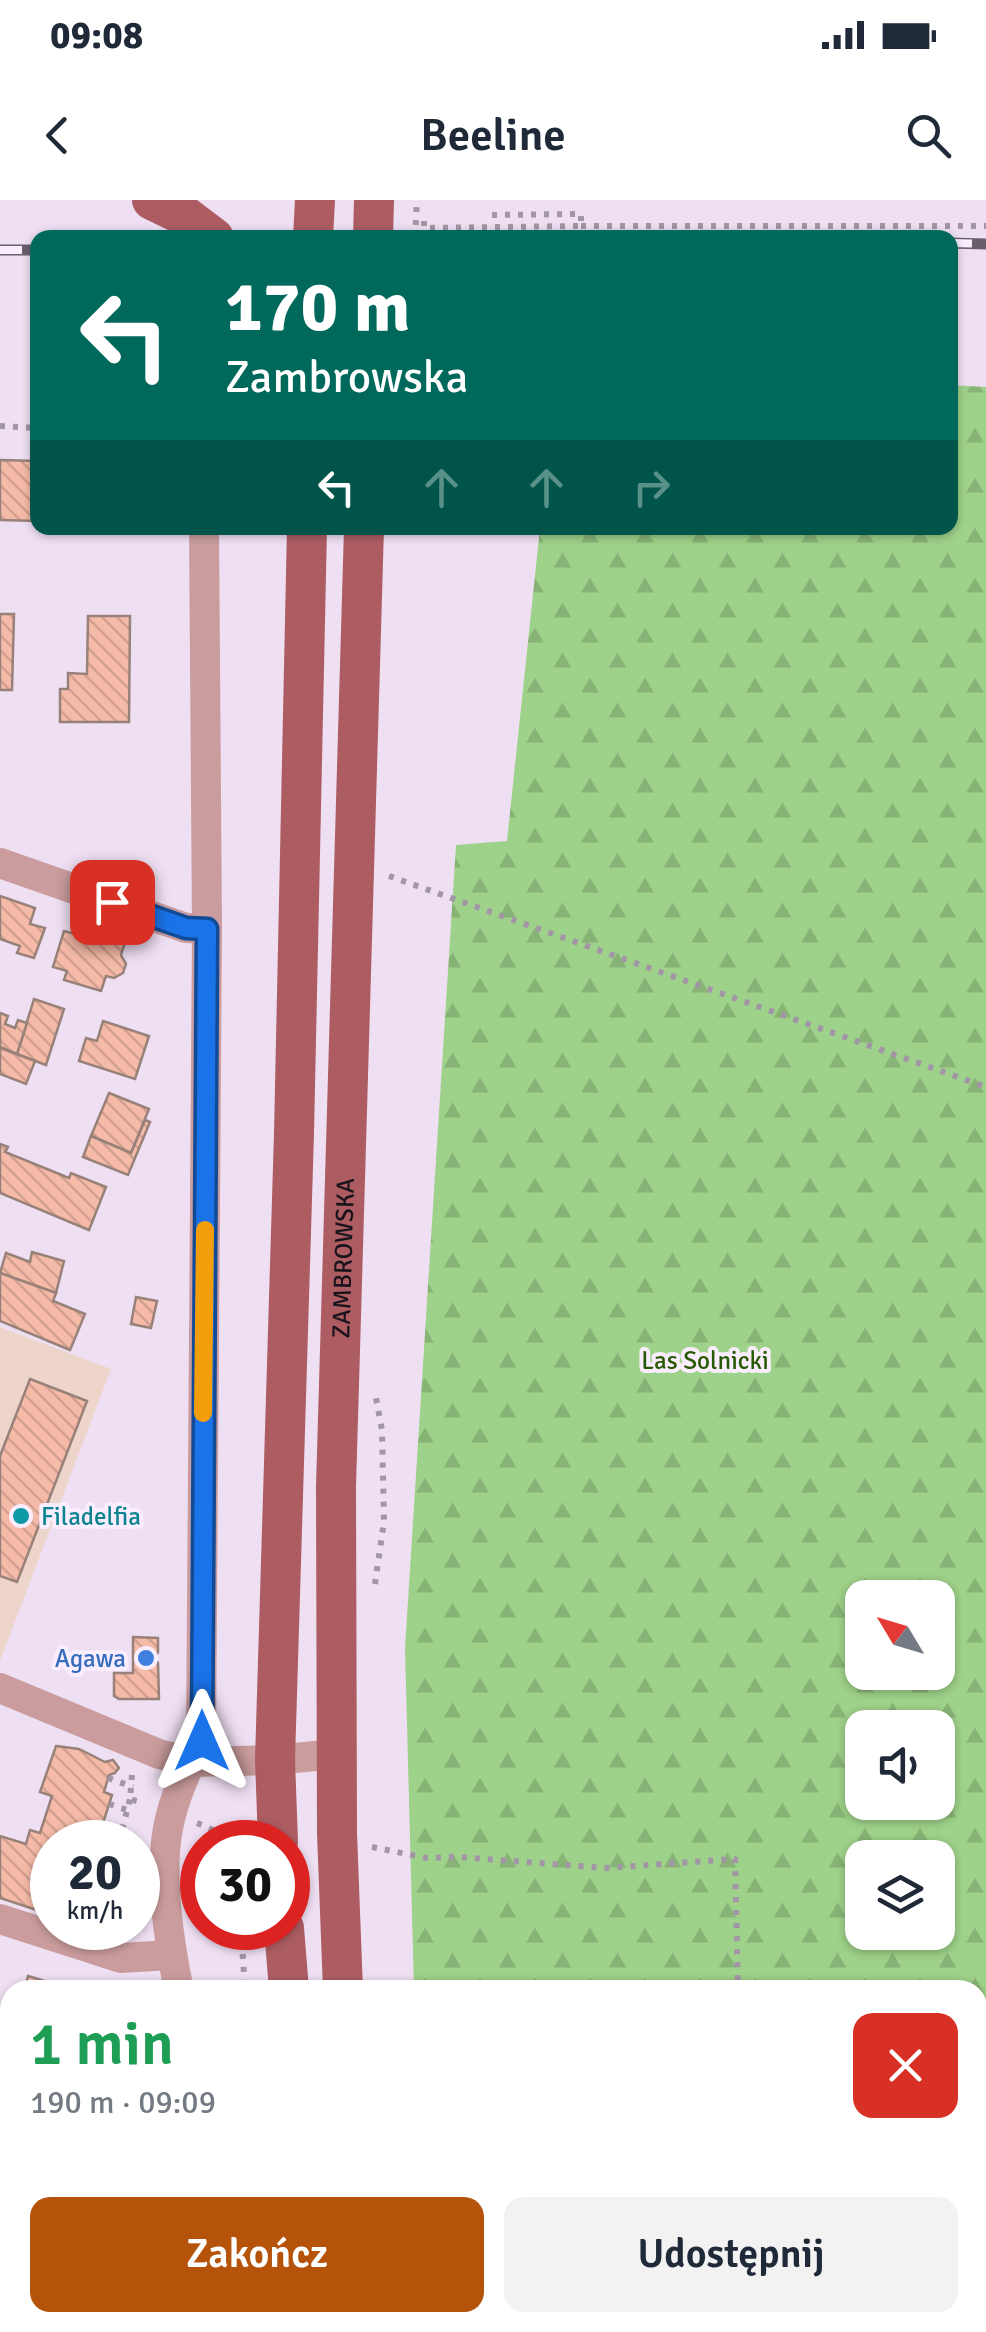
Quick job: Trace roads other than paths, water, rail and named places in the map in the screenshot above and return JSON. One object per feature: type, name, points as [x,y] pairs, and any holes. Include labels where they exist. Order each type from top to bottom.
[{"type":"main road","points":[[313,230],[314,200]]},
{"type":"main road","points":[[374,200],[374,230]]},
{"type":"main road","name":"ZAMBROWSKA","points":[[277,1820],[275,1760],[294,1153],[307,535]]},
{"type":"main road","name":"ZAMBROWSKA","points":[[343,1980],[336,1754],[337,1439],[364,535]]},
{"type":"main road","points":[[286,1950],[288,1980]]},
{"type":"street","points":[[177,1980],[164,1857],[182,1778],[202,1741],[207,929],[204,535]]},
{"type":"street","points":[[0,863],[186,928],[207,929]]},
{"type":"street","points":[[0,1688],[159,1754],[191,1762],[336,1754]]},
{"type":"street","points":[[0,1919],[121,1958],[172,1955]]},
{"type":"railway","points":[[958,243],[986,244]]},
{"type":"railway","points":[[0,250],[30,250]]},
{"type":"place","name":"Filadelfia","points":[[21,1516]]},
{"type":"place","name":"Agawa","points":[[146,1658]]},
{"type":"park label","name":"Las Solnicki","points":[[705,1360]]}]
